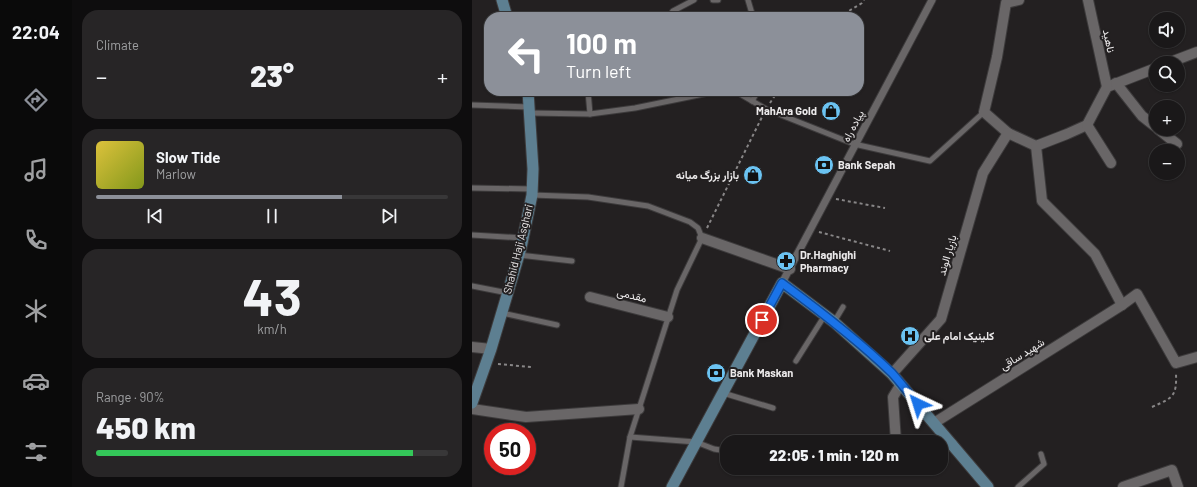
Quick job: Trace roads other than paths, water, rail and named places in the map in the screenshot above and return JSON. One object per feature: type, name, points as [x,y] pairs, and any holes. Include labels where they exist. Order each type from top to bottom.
[{"type":"main road","points":[[502,0],[506,12]]},
{"type":"main road","name":"Shahid Haji Asghari","points":[[472,403],[487,362],[524,238],[532,192],[533,169],[529,96]]},
{"type":"main road","points":[[672,487],[782,283],[829,319],[892,374],[934,423],[941,435]]},
{"type":"main road","points":[[948,445],[988,487]]},
{"type":"street","name":"پیاده راه","points":[[782,283],[932,0]]},
{"type":"street","points":[[1019,0],[1006,3],[984,112],[1008,133],[1036,146],[1067,134],[1086,125],[1111,85],[1149,71]]},
{"type":"street","name":"ناهید","points":[[1088,0],[1111,85]]},
{"type":"street","points":[[1185,57],[1197,52]]},
{"type":"street","points":[[1111,85],[1149,122]]},
{"type":"street","points":[[1086,125],[1111,163]]},
{"type":"street","name":"بازیار الوند","points":[[892,374],[941,319],[983,172],[1008,133]]},
{"type":"street","points":[[1167,136],[1177,144]]},
{"type":"street","points":[[1036,146],[1042,201],[1095,254],[1122,306]]},
{"type":"street","points":[[702,238],[790,269]]},
{"type":"street","name":"شهید ساقی","points":[[934,423],[1122,306],[1137,294],[1176,363],[1197,357]]},
{"type":"street","name":"مقدمی","points":[[590,297],[668,317]]},
{"type":"street","points":[[472,347],[491,349]]},
{"type":"street","points":[[896,435],[893,397],[901,384]]},
{"type":"street","points":[[472,409],[526,417],[638,409]]},
{"type":"street","points":[[1123,487],[1172,470],[1178,487]]},
{"type":"lane","points":[[672,12],[694,0]]},
{"type":"lane","points":[[713,0],[718,0]]},
{"type":"lane","points":[[748,0],[752,12]]},
{"type":"lane","points":[[588,96],[590,114]]},
{"type":"lane","points":[[472,105],[590,114],[636,108],[694,96]]},
{"type":"lane","points":[[744,96],[766,109],[855,145],[930,161],[984,112]]},
{"type":"lane","points":[[752,101],[755,96]]},
{"type":"lane","points":[[472,188],[532,192],[648,206],[690,222],[698,228],[702,238],[677,290],[638,409],[630,436],[621,487]]},
{"type":"lane","points":[[472,235],[524,238]]},
{"type":"lane","points":[[519,255],[572,261]]},
{"type":"lane","points":[[472,286],[508,292]]},
{"type":"lane","points":[[796,360],[829,319],[843,307]]},
{"type":"lane","points":[[502,313],[557,325]]},
{"type":"lane","points":[[723,393],[773,408]]},
{"type":"lane","points":[[630,436],[696,442],[720,450]]},
{"type":"lane","points":[[1018,487],[1044,464],[1041,454]]},
{"type":"place","name":"MahAra Gold","points":[[831,111]]},
{"type":"place","name":"Bank Sepah","points":[[824,165]]},
{"type":"place","name":"بازار بزرگ میانه","points":[[753,175]]},
{"type":"place","name":"Dr.Haghighi Pharmacy","points":[[786,261]]},
{"type":"place","name":"کلینیک امام علی","points":[[910,336]]},
{"type":"place","name":"Bank Maskan","points":[[716,373]]}]
